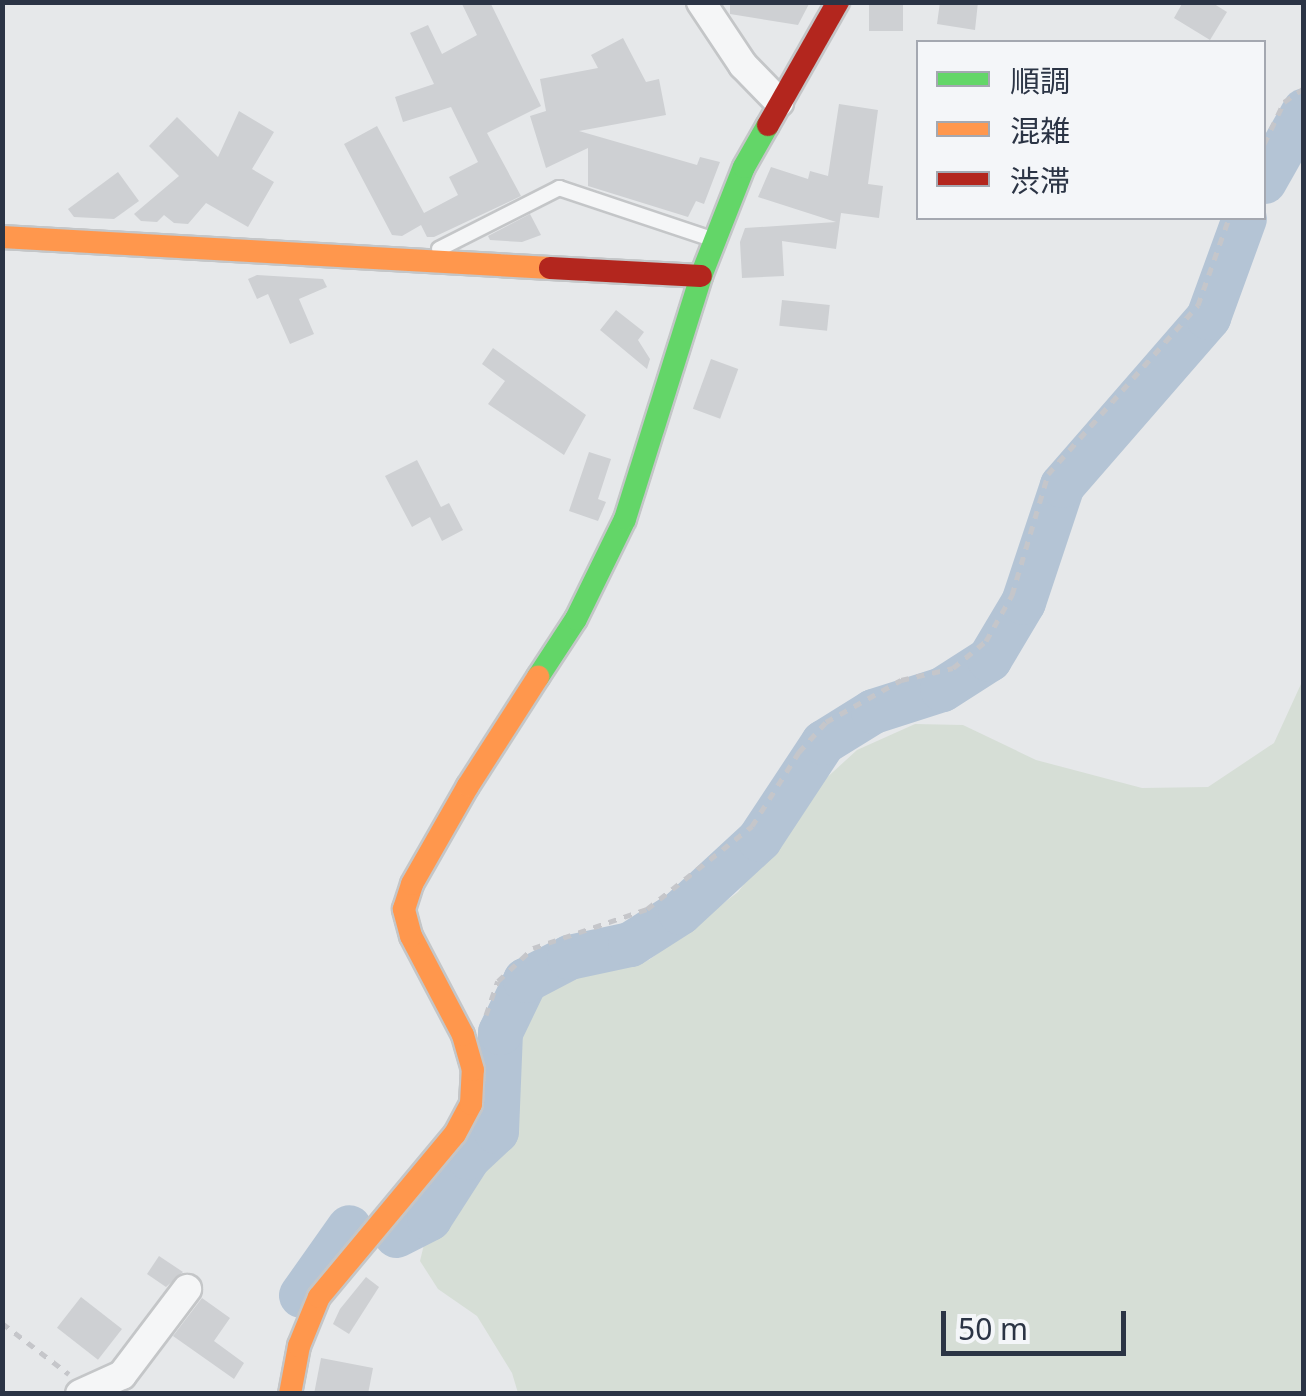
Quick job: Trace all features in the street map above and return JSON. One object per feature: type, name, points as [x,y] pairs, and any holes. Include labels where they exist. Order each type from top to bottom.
[{"type":"street","points":[[702,2],[742,65],[779,102]]},
{"type":"street","points":[[290,1394],[299,1346],[319,1296],[455,1134],[472,1104],[474,1070],[463,1035],[410,936],[404,909],[412,884],[468,786],[576,619],[625,519],[702,276],[744,167],[838,2]]},
{"type":"street","points":[[2,236],[702,276]]},
{"type":"street","points":[[84,1391],[122,1375],[187,1289]]},
{"type":"lane","points":[[416,260],[559,188],[716,240]]},
{"type":"path","points":[[1266,140],[1284,102],[1304,88]]},
{"type":"path","points":[[463,1035],[484,1020],[498,981],[533,948],[647,909],[752,826],[799,752],[826,722],[901,680],[953,668],[986,641],[1012,596],[1048,474],[1198,304],[1228,220]]},
{"type":"path","points":[[2,1323],[84,1391]]},
{"type":"shaded area","points":[[1303,581],[1303,1393],[518,1393],[512,1373],[477,1316],[438,1289],[420,1261],[427,1232],[507,1141],[518,1034],[533,992],[573,973],[649,960],[738,892],[822,782],[857,750],[915,724],[963,725],[1036,760],[1142,788],[1208,787],[1274,743],[1301,684]]},
{"type":"building","points":[[461,2],[490,2],[541,106],[487,133],[521,196],[434,237],[427,237],[421,225],[402,236],[392,235],[344,144],[377,126],[424,213],[458,195],[449,177],[478,162],[451,107],[403,122],[395,97],[434,84],[410,33],[428,25],[442,54],[477,35]]},
{"type":"building","points":[[730,2],[810,2],[798,25],[730,14]]},
{"type":"building","points":[[869,2],[903,2],[903,31],[869,31]]},
{"type":"building","points":[[940,2],[978,2],[975,30],[937,24]]},
{"type":"building","points":[[1183,2],[1211,2],[1227,12],[1210,40],[1174,18]]},
{"type":"building","points":[[623,38],[646,82],[659,79],[666,115],[579,131],[697,165],[700,157],[720,162],[704,204],[696,201],[688,217],[588,186],[588,148],[546,168],[530,116],[546,111],[540,79],[598,68],[591,55]]},
{"type":"building","points":[[839,104],[878,110],[868,184],[883,186],[879,218],[841,213],[836,249],[782,241],[784,276],[742,278],[740,242],[745,228],[836,222],[758,197],[771,167],[808,179],[810,171],[828,176]]},
{"type":"building","points":[[239,111],[274,132],[252,169],[274,182],[248,227],[206,203],[188,224],[174,223],[164,215],[157,222],[141,221],[134,214],[179,176],[149,146],[177,117],[218,157]]},
{"type":"building","points":[[118,172],[139,201],[114,219],[74,217],[68,209]]},
{"type":"building","points":[[530,214],[541,235],[522,242],[490,240],[488,236]]},
{"type":"building","points":[[257,275],[323,279],[327,287],[299,299],[314,334],[290,344],[268,294],[257,299],[248,279]]},
{"type":"building","points":[[782,300],[830,305],[827,331],[779,326]]},
{"type":"building","points":[[616,310],[644,332],[638,340],[650,359],[647,369],[600,330]]},
{"type":"building","points":[[493,348],[586,415],[564,455],[488,404],[505,381],[482,364]]},
{"type":"building","points":[[711,359],[738,369],[720,419],[693,409]]},
{"type":"building","points":[[589,452],[611,459],[598,499],[606,502],[598,521],[569,511]]},
{"type":"building","points":[[417,460],[441,507],[449,503],[463,530],[442,541],[430,517],[412,527],[385,476]]},
{"type":"building","points":[[159,1256],[183,1272],[166,1287],[147,1274]]},
{"type":"building","points":[[366,1277],[379,1287],[349,1334],[333,1324]]},
{"type":"building","points":[[81,1297],[122,1329],[98,1360],[57,1328]]},
{"type":"building","points":[[202,1298],[230,1318],[214,1341],[244,1363],[234,1379],[173,1336]]},
{"type":"building","points":[[321,1358],[373,1368],[368,1394],[314,1394]]},
{"type":"waterway","points":[[1266,177],[1304,110]]},
{"type":"waterway","points":[[396,1235],[429,1218],[468,1157],[496,1131],[500,1032],[525,980],[569,957],[630,944],[680,912],[759,839],[823,742],[873,711],[942,689],[989,659],[1023,602],[1062,485],[1208,317],[1243,220]]},
{"type":"waterway","points":[[301,1295],[349,1227]]},
{"type":"traffic: fast","points":[[538,677],[576,619],[625,519],[701,276],[744,167],[768,125]]},
{"type":"traffic: slow","points":[[2,237],[550,268]]},
{"type":"traffic: slow","points":[[290,1394],[299,1346],[319,1297],[455,1134],[471,1104],[473,1070],[463,1035],[411,936],[404,909],[412,884],[468,786],[538,677]]},
{"type":"traffic: jam","points":[[768,125],[838,2]]},
{"type":"traffic: jam","points":[[550,268],[701,276]]}]
